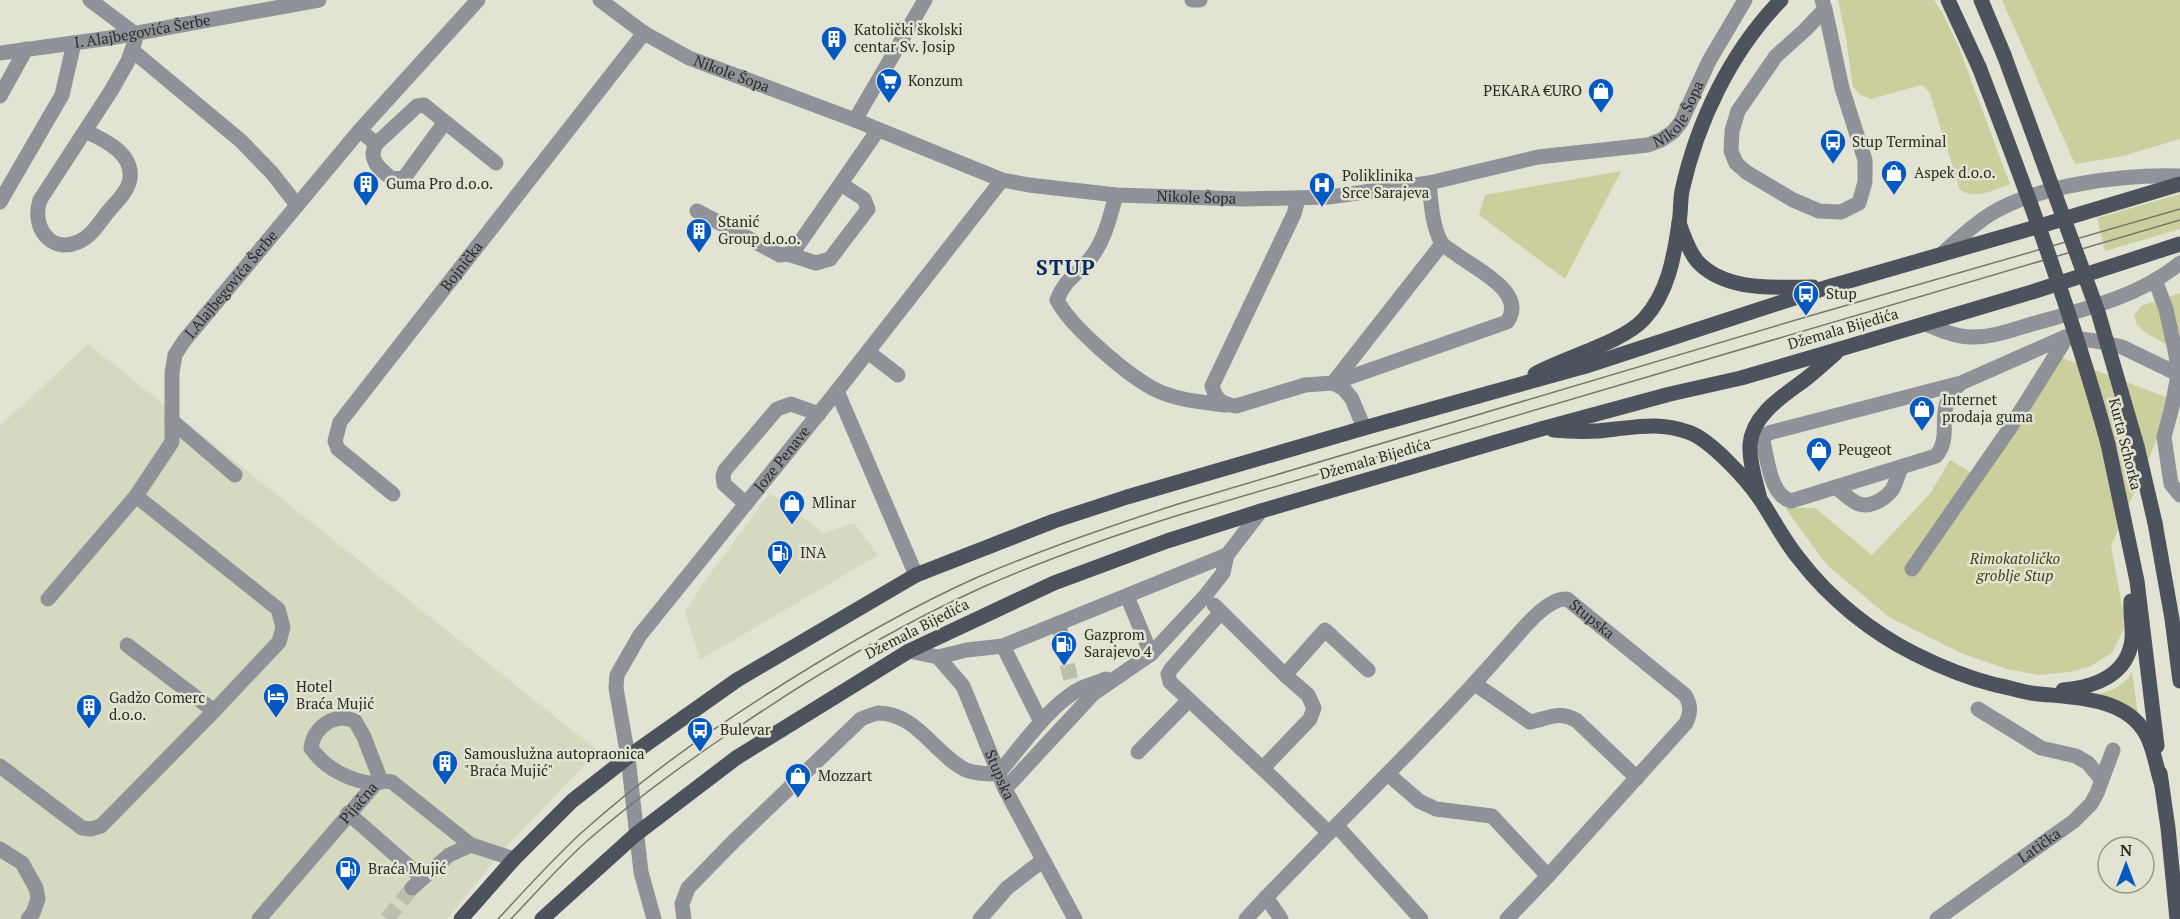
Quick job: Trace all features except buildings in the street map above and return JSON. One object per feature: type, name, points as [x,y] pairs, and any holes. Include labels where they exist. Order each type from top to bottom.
[{"type":"main road","points":[[1511,388],[1545,368],[1614,339],[1642,322],[1658,302],[1670,271],[1682,193],[1696,142],[1726,75],[1767,14],[1781,0]]},
{"type":"main road","name":"Kurta Schorka","points":[[1948,0],[1979,67],[2036,214],[2071,319],[2108,444],[2137,581],[2177,919]]},
{"type":"main road","name":"Kurta Schorka","points":[[1984,3],[2098,312],[2137,446],[2166,585],[2180,681]]},
{"type":"main road","points":[[461,919],[514,859],[573,801],[628,757],[737,680],[916,575],[1085,511],[1364,428],[1644,349],[1828,286],[2180,184]]},
{"type":"main road","points":[[1679,223],[1696,260],[1709,272],[1726,280],[1746,285],[1828,286]]},
{"type":"main road","name":"Džemala Bijedića","points":[[542,919],[636,836],[736,758],[909,651],[1016,600],[1107,562],[1261,511],[1541,429],[1670,394],[1742,378],[1926,324],[2180,244]]},
{"type":"main road","points":[[1759,498],[1750,462],[1750,442],[1755,428],[1776,400],[1840,349]]},
{"type":"main road","points":[[1541,429],[1589,432],[1641,425],[1665,426],[1690,432],[1709,444],[1759,498],[1783,538],[1829,593],[1866,624],[1914,654],[1955,672],[2031,693],[2095,700],[2118,708],[2132,718],[2146,734],[2161,782]]},
{"type":"main road","points":[[2031,693],[2096,685],[2112,676],[2128,655],[2132,639],[2130,603],[2137,581]]},
{"type":"main road","points":[[2166,585],[2180,606]]},
{"type":"street","points":[[85,131],[113,145],[129,168],[129,183],[122,196],[87,237],[70,245],[57,243],[47,238],[37,221],[36,211],[40,200],[111,91],[133,51],[134,33],[90,0]]},
{"type":"street","name":"I. Alajbegovića Šerbe","points":[[0,53],[74,43],[319,0]]},
{"type":"street","name":"I.Alajbegovića Šerbe","points":[[48,598],[136,496],[172,442],[172,373],[175,355],[184,341],[360,130],[478,0]]},
{"type":"street","name":"Nikole Šopa","points":[[600,0],[644,33],[688,58],[855,120],[1002,180],[1116,195],[1298,199],[1340,196],[1430,183],[1538,157],[1648,145],[1661,140],[1673,132],[1681,122],[1708,61],[1745,0]]},
{"type":"street","points":[[855,120],[925,0]]},
{"type":"street","points":[[1192,0],[1200,0]]},
{"type":"street","points":[[1823,4],[1842,88],[1865,160],[1865,182],[1859,202],[1841,212],[1819,211],[1792,200],[1736,164],[1731,151],[1732,131],[1738,111],[1776,56],[1805,30],[1823,4]]},
{"type":"street","name":"Bojnička","points":[[393,494],[338,449],[335,441],[340,422],[644,33]]},
{"type":"street","points":[[0,202],[63,95],[74,43]]},
{"type":"street","points":[[0,96],[26,49]]},
{"type":"street","points":[[133,51],[241,141],[272,173],[297,205]]},
{"type":"street","points":[[446,122],[404,178],[392,179],[376,165],[372,158],[372,150],[376,144],[420,105],[424,105],[446,122],[496,164]]},
{"type":"street","points":[[360,130],[376,144]]},
{"type":"street","points":[[788,254],[796,248],[878,130]]},
{"type":"street","points":[[1943,253],[1966,231],[1990,214],[2046,192],[2109,180],[2180,176]]},
{"type":"street","name":"Joze Penave","points":[[628,757],[616,688],[617,675],[640,634],[819,414],[1002,180]]},
{"type":"street","points":[[1116,195],[1103,238],[1090,259],[1063,286],[1057,300],[1063,312],[1114,360],[1153,388],[1183,399],[1236,406],[1305,385],[1333,383],[1507,322],[1513,314],[1513,304],[1506,290],[1442,244],[1432,213],[1430,183]]},
{"type":"street","points":[[697,211],[780,255],[788,254],[816,263],[830,259],[867,209],[864,199],[841,184]]},
{"type":"street","points":[[1225,405],[1215,397],[1212,386],[1294,214],[1298,199]]},
{"type":"street","points":[[1333,383],[1442,244]]},
{"type":"street","points":[[1926,324],[1956,336],[1990,336],[2115,299],[2154,280],[2180,263]]},
{"type":"street","points":[[2154,280],[2174,338],[2179,375],[2164,437],[2171,484],[2180,495]]},
{"type":"street","points":[[1961,383],[1952,391],[1945,405],[1942,448],[1936,456],[1791,501],[1784,499],[1776,489],[1763,442],[1765,435],[1961,383],[2065,337],[2096,340],[2122,347],[2179,375]]},
{"type":"street","points":[[1912,569],[2010,428],[2065,337]]},
{"type":"street","points":[[868,352],[898,375]]},
{"type":"street","points":[[1333,383],[1344,389],[1352,399],[1364,428]]},
{"type":"street","points":[[837,391],[916,575]]},
{"type":"street","points":[[746,504],[724,484],[725,470],[777,409],[791,404],[819,414]]},
{"type":"street","points":[[172,421],[235,475]]},
{"type":"street","points":[[1836,487],[1856,504],[1874,504],[1892,489],[1901,468]]},
{"type":"street","points":[[0,766],[82,828],[91,829],[101,826],[279,642],[283,627],[278,609],[136,496]]},
{"type":"street","points":[[1005,789],[1094,693],[1151,654],[1205,596],[1223,573],[1227,555],[1261,511]]},
{"type":"street","points":[[909,651],[938,657],[967,650],[1003,646],[1227,555]]},
{"type":"street","points":[[1127,596],[1151,654]]},
{"type":"street","points":[[1205,596],[1308,695],[1314,708],[1310,719],[1263,768]]},
{"type":"street","name":"Stupska","points":[[1246,919],[1475,684],[1546,606],[1560,598],[1567,599],[1678,689],[1690,703],[1690,713],[1686,723],[1507,919]]},
{"type":"street","points":[[1221,612],[1168,674],[1170,682],[1333,830],[1421,919]]},
{"type":"street","points":[[1059,623],[1062,642]]},
{"type":"street","points":[[1285,675],[1325,630],[1368,670]]},
{"type":"street","points":[[127,645],[214,711]]},
{"type":"street","points":[[1003,646],[1041,722]]},
{"type":"street","name":"Stupska","points":[[938,657],[963,686],[1005,789],[1075,919]]},
{"type":"street","points":[[684,919],[682,904],[688,888],[861,719],[878,713],[896,717],[917,727],[936,747],[961,766],[981,774],[998,774],[1072,687],[1083,687],[1121,675]]},
{"type":"street","points":[[1475,684],[1530,722],[1559,714],[1576,720],[1636,778]]},
{"type":"street","points":[[1138,752],[1189,700]]},
{"type":"street","points":[[1978,709],[2041,748],[2076,756],[2088,763],[2101,779]]},
{"type":"street","points":[[340,718],[355,721],[364,736],[378,783],[358,782],[343,775],[316,756],[311,748],[313,738],[321,727],[340,718]]},
{"type":"street","name":"Latička","points":[[1937,919],[2074,821],[2091,804],[2113,750]]},
{"type":"street","points":[[628,757],[641,872],[654,919]]},
{"type":"street","points":[[1388,774],[1419,801],[1436,809],[1492,816],[1548,876]]},
{"type":"street","name":"Pijačna","points":[[259,919],[348,813],[378,783],[392,782],[471,845],[514,859]]},
{"type":"street","points":[[348,813],[417,883],[449,855],[471,845]]},
{"type":"street","points":[[0,849],[22,863],[36,888],[38,899],[28,919]]},
{"type":"street","points":[[980,919],[1007,888],[1042,861]]},
{"type":"street","points":[[1266,897],[1281,919]]},
{"type":"shaded area","points":[[88,344],[598,751],[504,849],[447,919],[0,919],[0,426]]},
{"type":"shaded area","points":[[770,493],[823,533],[854,523],[878,555],[700,660],[685,612],[704,582]]},
{"type":"green space","points":[[1838,0],[1934,0],[1958,45],[2010,184],[1979,194],[1960,190],[1930,94],[1925,87],[1921,85],[1871,99],[1861,95],[1853,87]]},
{"type":"green space","points":[[2002,0],[2180,0],[2180,139],[2123,156],[2075,164]]},
{"type":"green space","points":[[1621,171],[1565,279],[1479,215],[1485,195]]},
{"type":"green space","points":[[2180,194],[2180,229],[2105,251],[2097,218]]},
{"type":"green space","points":[[2180,293],[2180,352],[2148,334],[2137,325],[2134,315],[2141,306]]},
{"type":"green space","name":"Rimokatoličko groblje Stup","points":[[2057,356],[2174,400],[2111,546],[2124,628],[2112,653],[2089,667],[2039,675],[2007,669],[1961,653],[1889,617],[1827,565],[1785,508],[1815,508],[1872,555],[1930,494],[1950,460],[1978,477]]},
{"type":"green space","points":[[2132,672],[2139,723],[2094,695],[2116,688]]},
{"type":"tunnel","points":[[1062,642],[1071,681]]},
{"type":"tunnel","points":[[387,919],[412,888]]},
{"type":"tram line","points":[[498,919],[580,834],[625,795],[697,741],[847,645],[925,602],[978,577],[1077,538],[1178,504],[1806,317],[2180,209]]},
{"type":"tram line","points":[[511,919],[587,841],[640,798],[712,745],[854,654],[950,602],[983,587],[1080,548],[1179,515],[2180,220]]},
{"type":"place","name":"Katolički školski centar Sv. Josip","points":[[834,62]]},
{"type":"place","name":"Konzum","points":[[889,104]]},
{"type":"place","name":"PEKARA €URO","points":[[1601,114]]},
{"type":"place","name":"Stup Terminal","points":[[1833,165]]},
{"type":"place","name":"Aspek d.o.o.","points":[[1894,196]]},
{"type":"place","name":"Guma Pro d.o.o.","points":[[366,207]]},
{"type":"place","name":"Poliklinika Srce Sarajeva","points":[[1322,208]]},
{"type":"place","name":"Stanić Group d.o.o.","points":[[699,254]]},
{"type":"place","name":"Stup","points":[[1806,317]]},
{"type":"place","name":"Internet prodaja guma","points":[[1922,432]]},
{"type":"place","name":"Peugeot","points":[[1819,473]]},
{"type":"place","name":"Mlinar","points":[[792,526]]},
{"type":"place","name":"INA","points":[[780,576]]},
{"type":"place","name":"Gazprom Sarajevo 4","points":[[1064,667]]},
{"type":"place","name":"Hotel Braća Mujić","points":[[276,719]]},
{"type":"place","name":"Gadžo Comerc d.o.o.","points":[[89,730]]},
{"type":"place","name":"Bulevar","points":[[700,753]]},
{"type":"place","name":"Samouslužna autopraonica \"Braća Mujić\"","points":[[445,786]]},
{"type":"place","name":"Mozzart","points":[[798,799]]},
{"type":"place","name":"Braća Mujić","points":[[348,892]]},
{"type":"district","name":"STUP","points":[[1066,268]]}]
